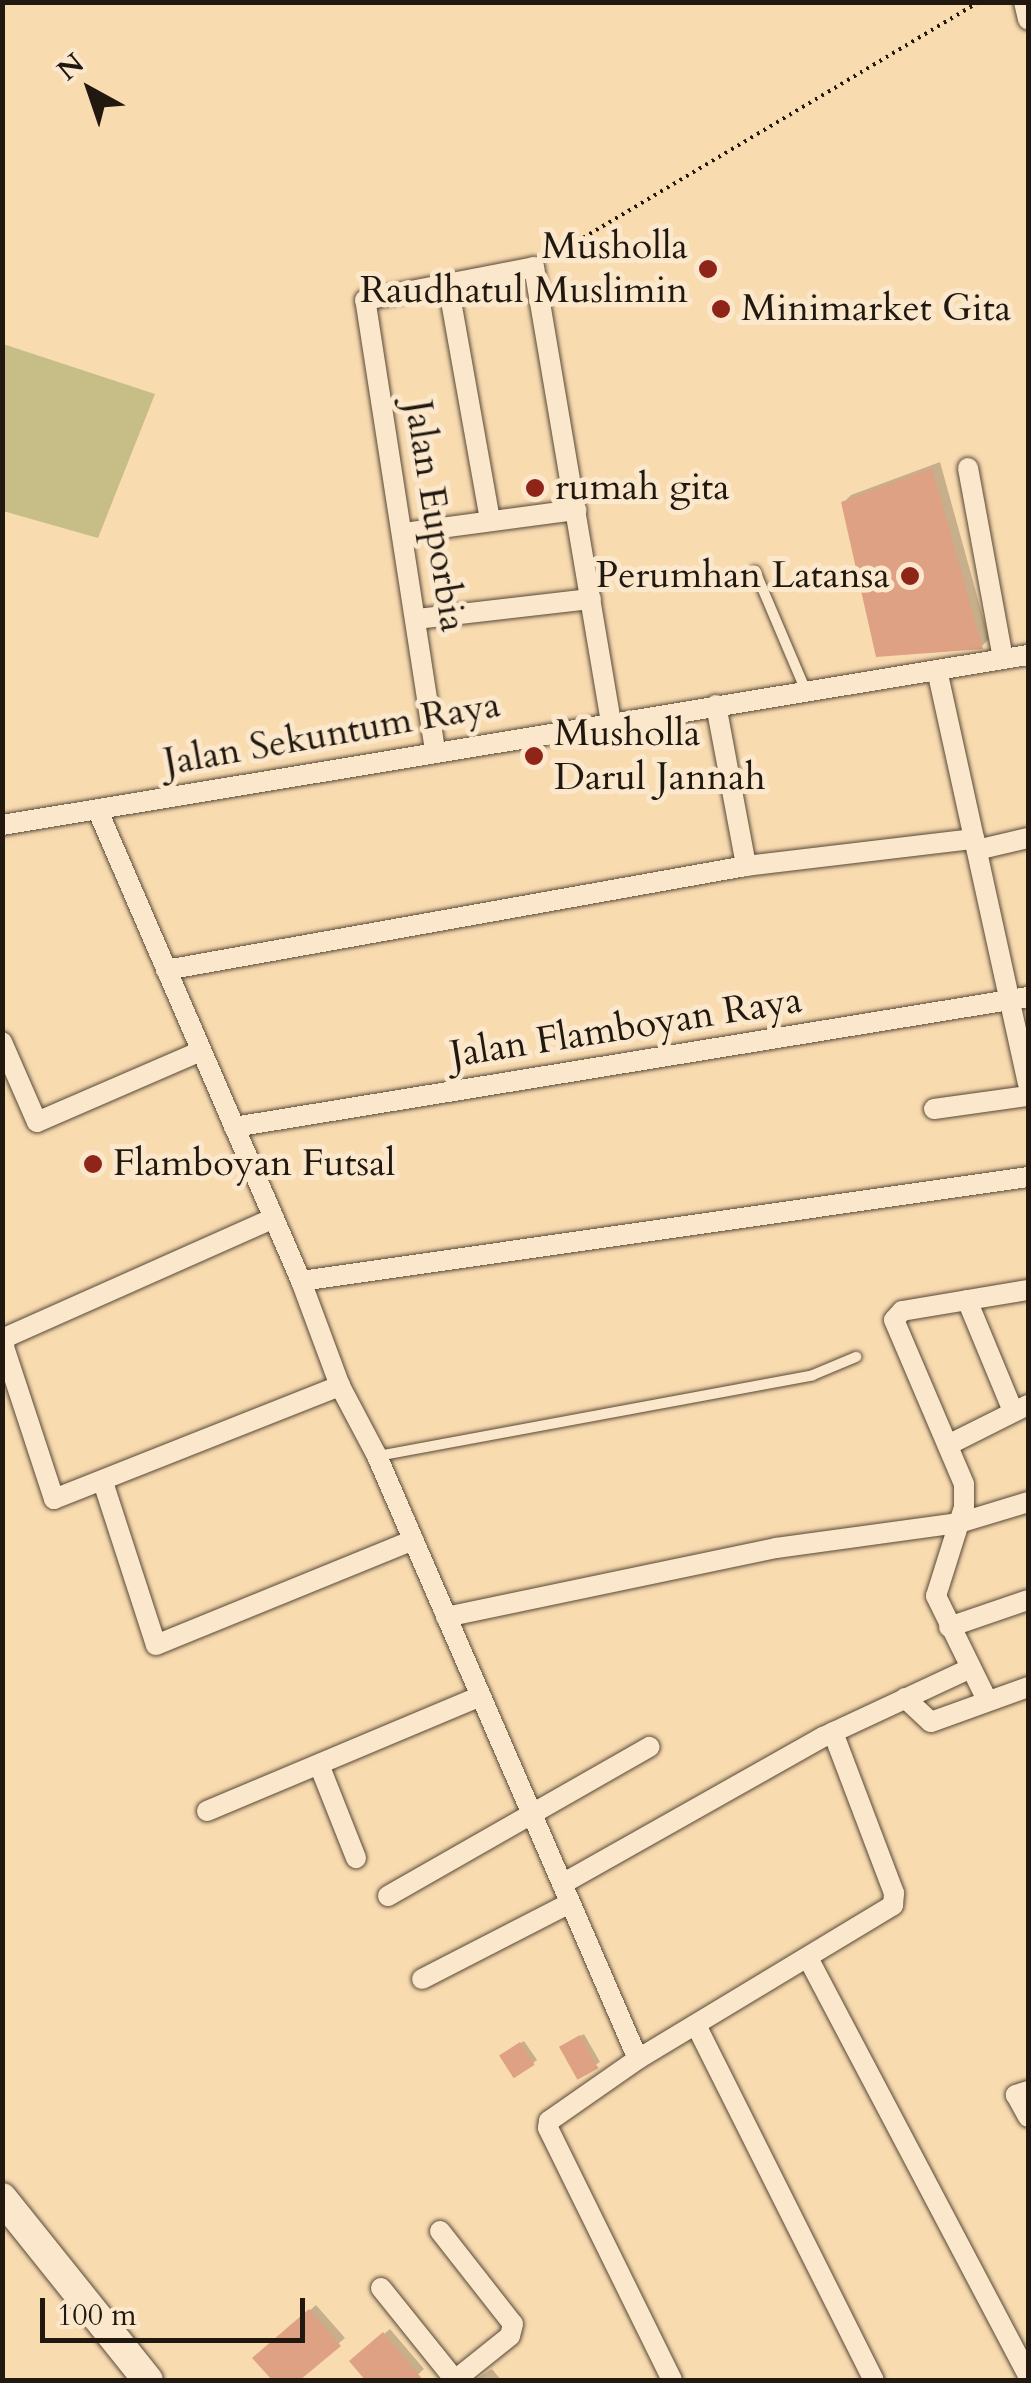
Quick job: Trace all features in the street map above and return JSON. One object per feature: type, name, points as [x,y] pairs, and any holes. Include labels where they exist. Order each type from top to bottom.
[{"type":"main road","points":[[2,2198],[141,2378]]},
{"type":"street","points":[[1024,2],[1028,20]]},
{"type":"street","points":[[490,520],[448,284],[534,268],[611,720]]},
{"type":"street","name":"Jalan Euporbia","points":[[435,750],[364,300],[448,284]]},
{"type":"street","points":[[968,468],[1003,659]]},
{"type":"street","points":[[403,533],[576,510]]},
{"type":"street","points":[[416,619],[591,599]]},
{"type":"street","name":"Jalan Sekuntum Raya","points":[[2,825],[611,720],[1028,655]]},
{"type":"street","points":[[938,670],[975,845],[1019,999],[1028,1082]]},
{"type":"street","points":[[716,705],[746,866]]},
{"type":"street","points":[[98,811],[301,1281],[340,1386],[376,1456],[638,2059]]},
{"type":"street","points":[[166,970],[746,866],[1028,838]]},
{"type":"street","name":"Jalan Flamboyan Raya","points":[[234,1128],[1019,999]]},
{"type":"street","points":[[2,1042],[37,1122],[201,1050]]},
{"type":"street","points":[[934,1109],[1028,1096]]},
{"type":"street","points":[[301,1281],[1028,1177]]},
{"type":"street","points":[[274,1218],[11,1333],[4,1347],[54,1499],[340,1386]]},
{"type":"street","points":[[987,1700],[936,1596],[959,1523],[964,1484],[894,1320],[902,1312],[1028,1290]]},
{"type":"street","points":[[948,1446],[1021,1408],[967,1300]]},
{"type":"street","points":[[102,1482],[156,1646],[413,1540]]},
{"type":"street","points":[[446,1617],[776,1548],[959,1523],[1028,1502]]},
{"type":"street","points":[[949,1627],[1028,1600]]},
{"type":"street","points":[[422,1979],[833,1732],[970,1669]]},
{"type":"street","points":[[905,1698],[930,1722],[1028,1687]]},
{"type":"street","points":[[207,1811],[320,1767],[481,1696]]},
{"type":"street","points":[[672,2380],[548,2128],[555,2116],[638,2059],[889,1910],[894,1899],[833,1732]]},
{"type":"street","points":[[388,1896],[649,1748]]},
{"type":"street","points":[[320,1767],[356,1858]]},
{"type":"street","points":[[808,1958],[1028,2376]]},
{"type":"street","points":[[696,2025],[874,2380]]},
{"type":"street","points":[[1028,2090],[1016,2094],[1028,2117]]},
{"type":"street","points":[[380,2288],[455,2380],[510,2336],[513,2324],[440,2231]]},
{"type":"lane","points":[[755,571],[806,690]]},
{"type":"lane","points":[[376,1456],[813,1375],[856,1357]]},
{"type":"path","points":[[534,268],[980,2]]},
{"type":"shaded area","points":[[3,344],[155,394],[98,538],[3,511]]},
{"type":"building","name":"Perumhan Latansa","points":[[932,468],[983,649],[876,657],[841,502]]},
{"type":"building","points":[[580,2035],[598,2068],[577,2080],[559,2047]]},
{"type":"building","points":[[520,2042],[535,2065],[514,2078],[499,2056]]},
{"type":"building","points":[[309,2309],[341,2346],[300,2380],[272,2380],[252,2358]]},
{"type":"building","points":[[383,2332],[423,2380],[365,2380],[349,2361]]},
{"type":"place","name":"Musholla Raudhatul Muslimin","points":[[708,269]]},
{"type":"place","name":"Minimarket Gita","points":[[721,309]]},
{"type":"place","name":"rumah gita","points":[[535,488]]},
{"type":"place","name":"Perumhan Latansa","points":[[910,576]]},
{"type":"place","name":"Musholla Darul Jannah","points":[[534,756]]},
{"type":"place","name":"Flamboyan Futsal","points":[[93,1164]]}]
